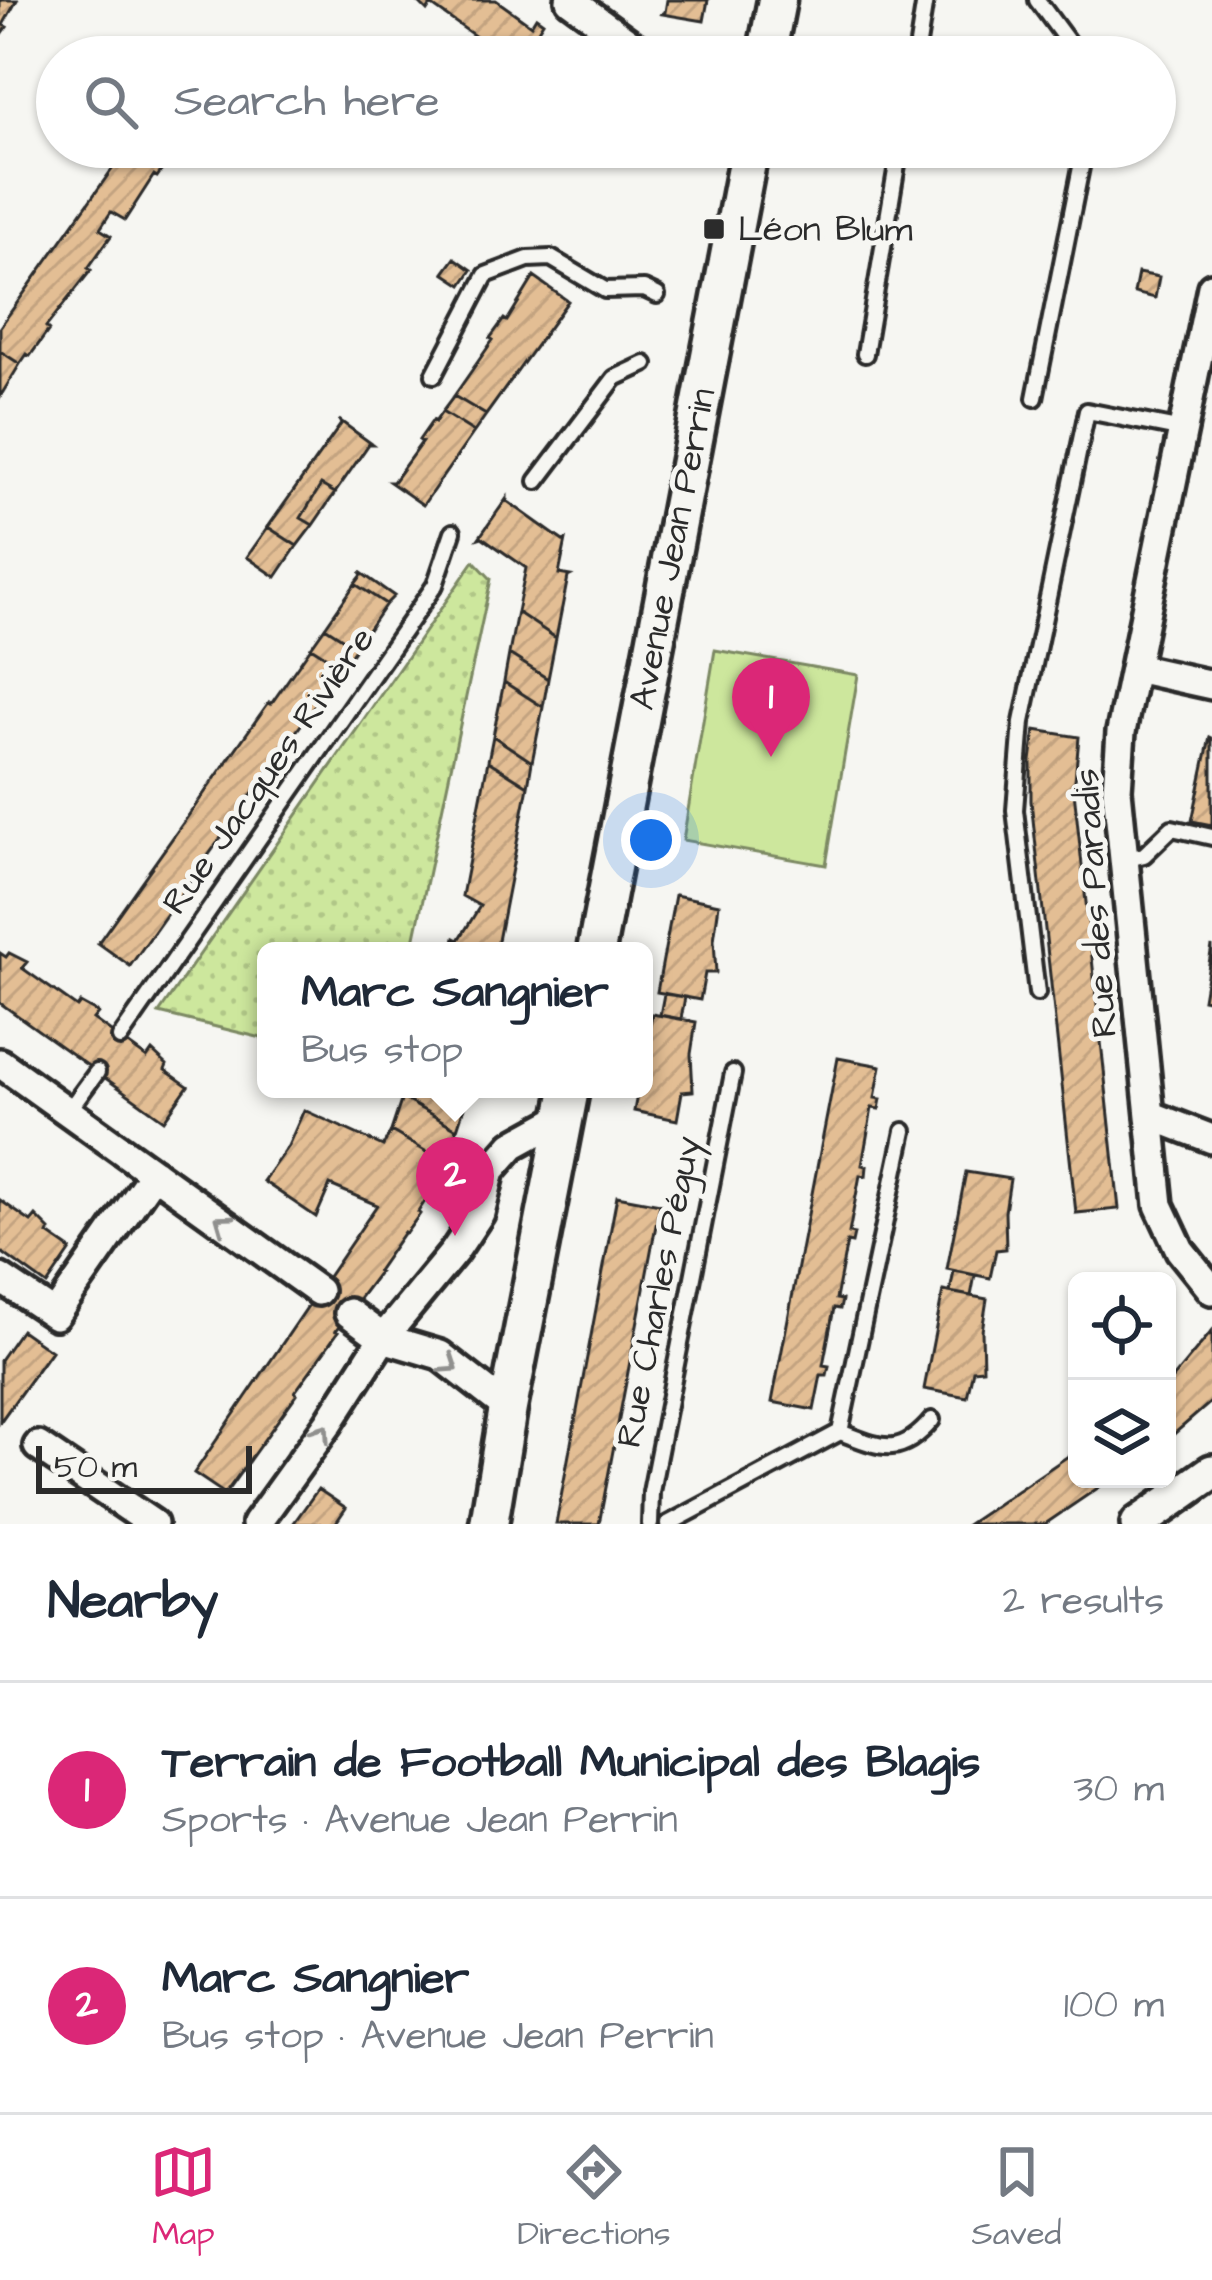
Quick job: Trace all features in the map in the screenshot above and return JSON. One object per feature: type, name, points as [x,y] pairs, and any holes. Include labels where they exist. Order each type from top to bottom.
[{"type":"main road","points":[[770,36],[777,0]]},
{"type":"main road","name":"Avenue Jean Perrin","points":[[598,942],[746,168]]},
{"type":"main road","points":[[489,1524],[567,1103]]},
{"type":"street","points":[[570,0],[619,36]]},
{"type":"street","name":"Rue des Paradis","points":[[1212,287],[1121,732],[1117,790],[1159,1205],[1180,1250],[1212,1290]]},
{"type":"street","points":[[1135,668],[1212,685]]},
{"type":"street","points":[[0,1063],[318,1291]]},
{"type":"street","points":[[256,1524],[383,1338],[480,1213],[491,1170],[513,1145],[567,1103]]},
{"type":"street","points":[[1150,1115],[1212,1139]]},
{"type":"street","points":[[0,1278],[55,1315],[154,1172]]},
{"type":"street","points":[[349,1312],[383,1338],[440,1355],[508,1408]]},
{"type":"street","points":[[38,1446],[153,1524]]},
{"type":"street","points":[[1138,1524],[1212,1472]]},
{"type":"lane","points":[[920,36],[926,0]]},
{"type":"lane","points":[[1037,0],[1064,36]]},
{"type":"lane","points":[[865,353],[896,168]]},
{"type":"lane","points":[[1035,398],[1081,168]]},
{"type":"lane","points":[[434,375],[486,275],[528,259],[551,258],[605,290],[644,289],[657,295]]},
{"type":"lane","points":[[537,482],[615,378],[645,364]]},
{"type":"lane","points":[[1037,993],[1015,810],[1022,722],[1087,411],[1183,430]]},
{"type":"lane","name":"Rue Jacques Rivière","points":[[120,1038],[435,585],[453,532]]},
{"type":"lane","points":[[1124,860],[1144,855],[1172,828],[1212,837]]},
{"type":"lane","points":[[69,1110],[97,1072]]},
{"type":"lane","name":"Rue Charles Péguy","points":[[650,1524],[651,1492],[733,1072]]},
{"type":"lane","points":[[840,1432],[904,1131]]},
{"type":"lane","points":[[668,1524],[840,1432],[896,1447],[915,1440],[932,1420]]},
{"type":"green space","points":[[474,561],[491,579],[414,942],[257,942],[257,1037],[159,1013]]},
{"type":"green space","points":[[715,650],[858,675],[826,865],[683,840]]},
{"type":"building","points":[[0,0],[17,0],[0,37]]},
{"type":"building","points":[[416,0],[496,0],[531,25],[536,17],[543,22],[538,30],[546,36],[475,36],[431,5],[427,11]]},
{"type":"building","points":[[667,0],[708,0],[704,21],[662,14]]},
{"type":"building","points":[[113,168],[163,168],[125,220],[111,212],[100,229],[111,236],[91,270],[20,364],[0,351],[0,327]]},
{"type":"building","points":[[455,258],[472,270],[462,285],[444,273]]},
{"type":"building","points":[[1138,273],[1159,277],[1155,298],[1134,293]]},
{"type":"building","points":[[534,277],[568,301],[486,415],[454,396]]},
{"type":"building","points":[[0,351],[20,364],[0,397]]},
{"type":"building","points":[[454,396],[486,415],[474,432],[442,412]]},
{"type":"building","points":[[442,412],[474,432],[423,505],[390,482]]},
{"type":"building","points":[[339,420],[372,444],[335,493],[321,485],[301,518],[313,525],[297,546],[268,527],[341,424]]},
{"type":"building","points":[[321,485],[335,493],[313,525],[301,518]]},
{"type":"building","points":[[507,498],[566,540],[559,574],[570,576],[556,638],[517,612],[526,568],[479,538]]},
{"type":"building","points":[[268,527],[297,546],[276,577],[247,557]]},
{"type":"building","points":[[360,572],[394,596],[386,604],[355,584]]},
{"type":"building","points":[[355,584],[386,604],[356,647],[325,627]]},
{"type":"building","points":[[517,612],[556,638],[548,679],[509,654]]},
{"type":"building","points":[[325,627],[356,647],[342,667],[311,647]]},
{"type":"building","points":[[311,647],[342,667],[130,966],[98,943]]},
{"type":"building","points":[[509,654],[548,679],[543,707],[504,682]]},
{"type":"building","points":[[504,682],[543,707],[532,762],[493,736]]},
{"type":"building","points":[[1035,730],[1079,737],[1074,791],[1119,1209],[1076,1213],[1031,801]]},
{"type":"building","points":[[493,736],[532,762],[528,786],[488,761]]},
{"type":"building","points":[[1212,738],[1212,825],[1192,821]]},
{"type":"building","points":[[488,761],[528,786],[498,942],[454,942],[480,906],[462,896]]},
{"type":"building","points":[[675,895],[719,904],[716,973],[705,973],[700,1000],[657,992]]},
{"type":"building","points":[[1212,946],[1212,1001],[1203,999]]},
{"type":"building","points":[[0,953],[27,962],[22,968],[77,1007],[80,1003],[98,1013],[93,1019],[147,1058],[152,1051],[167,1065],[165,1070],[188,1086],[164,1120],[0,1003]]},
{"type":"building","points":[[664,994],[685,997],[681,1019],[660,1015]]},
{"type":"building","points":[[653,1014],[696,1022],[691,1054],[693,1091],[682,1092],[677,1120],[634,1111],[636,1098],[653,1098]]},
{"type":"building","points":[[838,1058],[881,1066],[875,1098],[881,1099],[879,1109],[872,1108],[862,1165],[867,1166],[866,1176],[860,1175],[849,1233],[854,1234],[852,1243],[847,1242],[836,1299],[842,1300],[840,1309],[834,1308],[823,1365],[829,1366],[827,1375],[821,1375],[814,1410],[772,1402]]},
{"type":"building","points":[[402,1098],[467,1098],[457,1129]]},
{"type":"building","points":[[402,1098],[457,1129],[444,1162],[391,1131]]},
{"type":"building","points":[[304,1110],[383,1146],[391,1131],[444,1162],[420,1214],[225,1494],[194,1473],[377,1205],[330,1185],[316,1217],[263,1181],[288,1146]]},
{"type":"building","points":[[966,1172],[1010,1179],[1006,1249],[996,1250],[990,1278],[947,1269]]},
{"type":"building","points":[[617,1196],[660,1204],[599,1524],[556,1524]]},
{"type":"building","points":[[0,1200],[31,1222],[36,1216],[50,1230],[48,1234],[71,1250],[47,1285],[0,1251]]},
{"type":"building","points":[[954,1271],[975,1275],[971,1296],[950,1292]]},
{"type":"building","points":[[943,1291],[987,1299],[983,1369],[973,1370],[967,1397],[924,1389]]},
{"type":"building","points":[[21,1330],[51,1351],[0,1422],[0,1360]]},
{"type":"building","points":[[1212,1331],[1212,1401],[1176,1432],[1176,1380]]},
{"type":"building","points":[[1068,1456],[1068,1488],[1098,1488],[1045,1524],[968,1524]]},
{"type":"building","points":[[318,1489],[346,1508],[335,1524],[293,1524]]},
{"type":"place","name":"Léon Blum","points":[[714,229]]},
{"type":"place","name":"Terrain de Football Municipal des Blagis","points":[[771,757]]},
{"type":"place","name":"Marc Sangnier","points":[[455,1236]]}]
